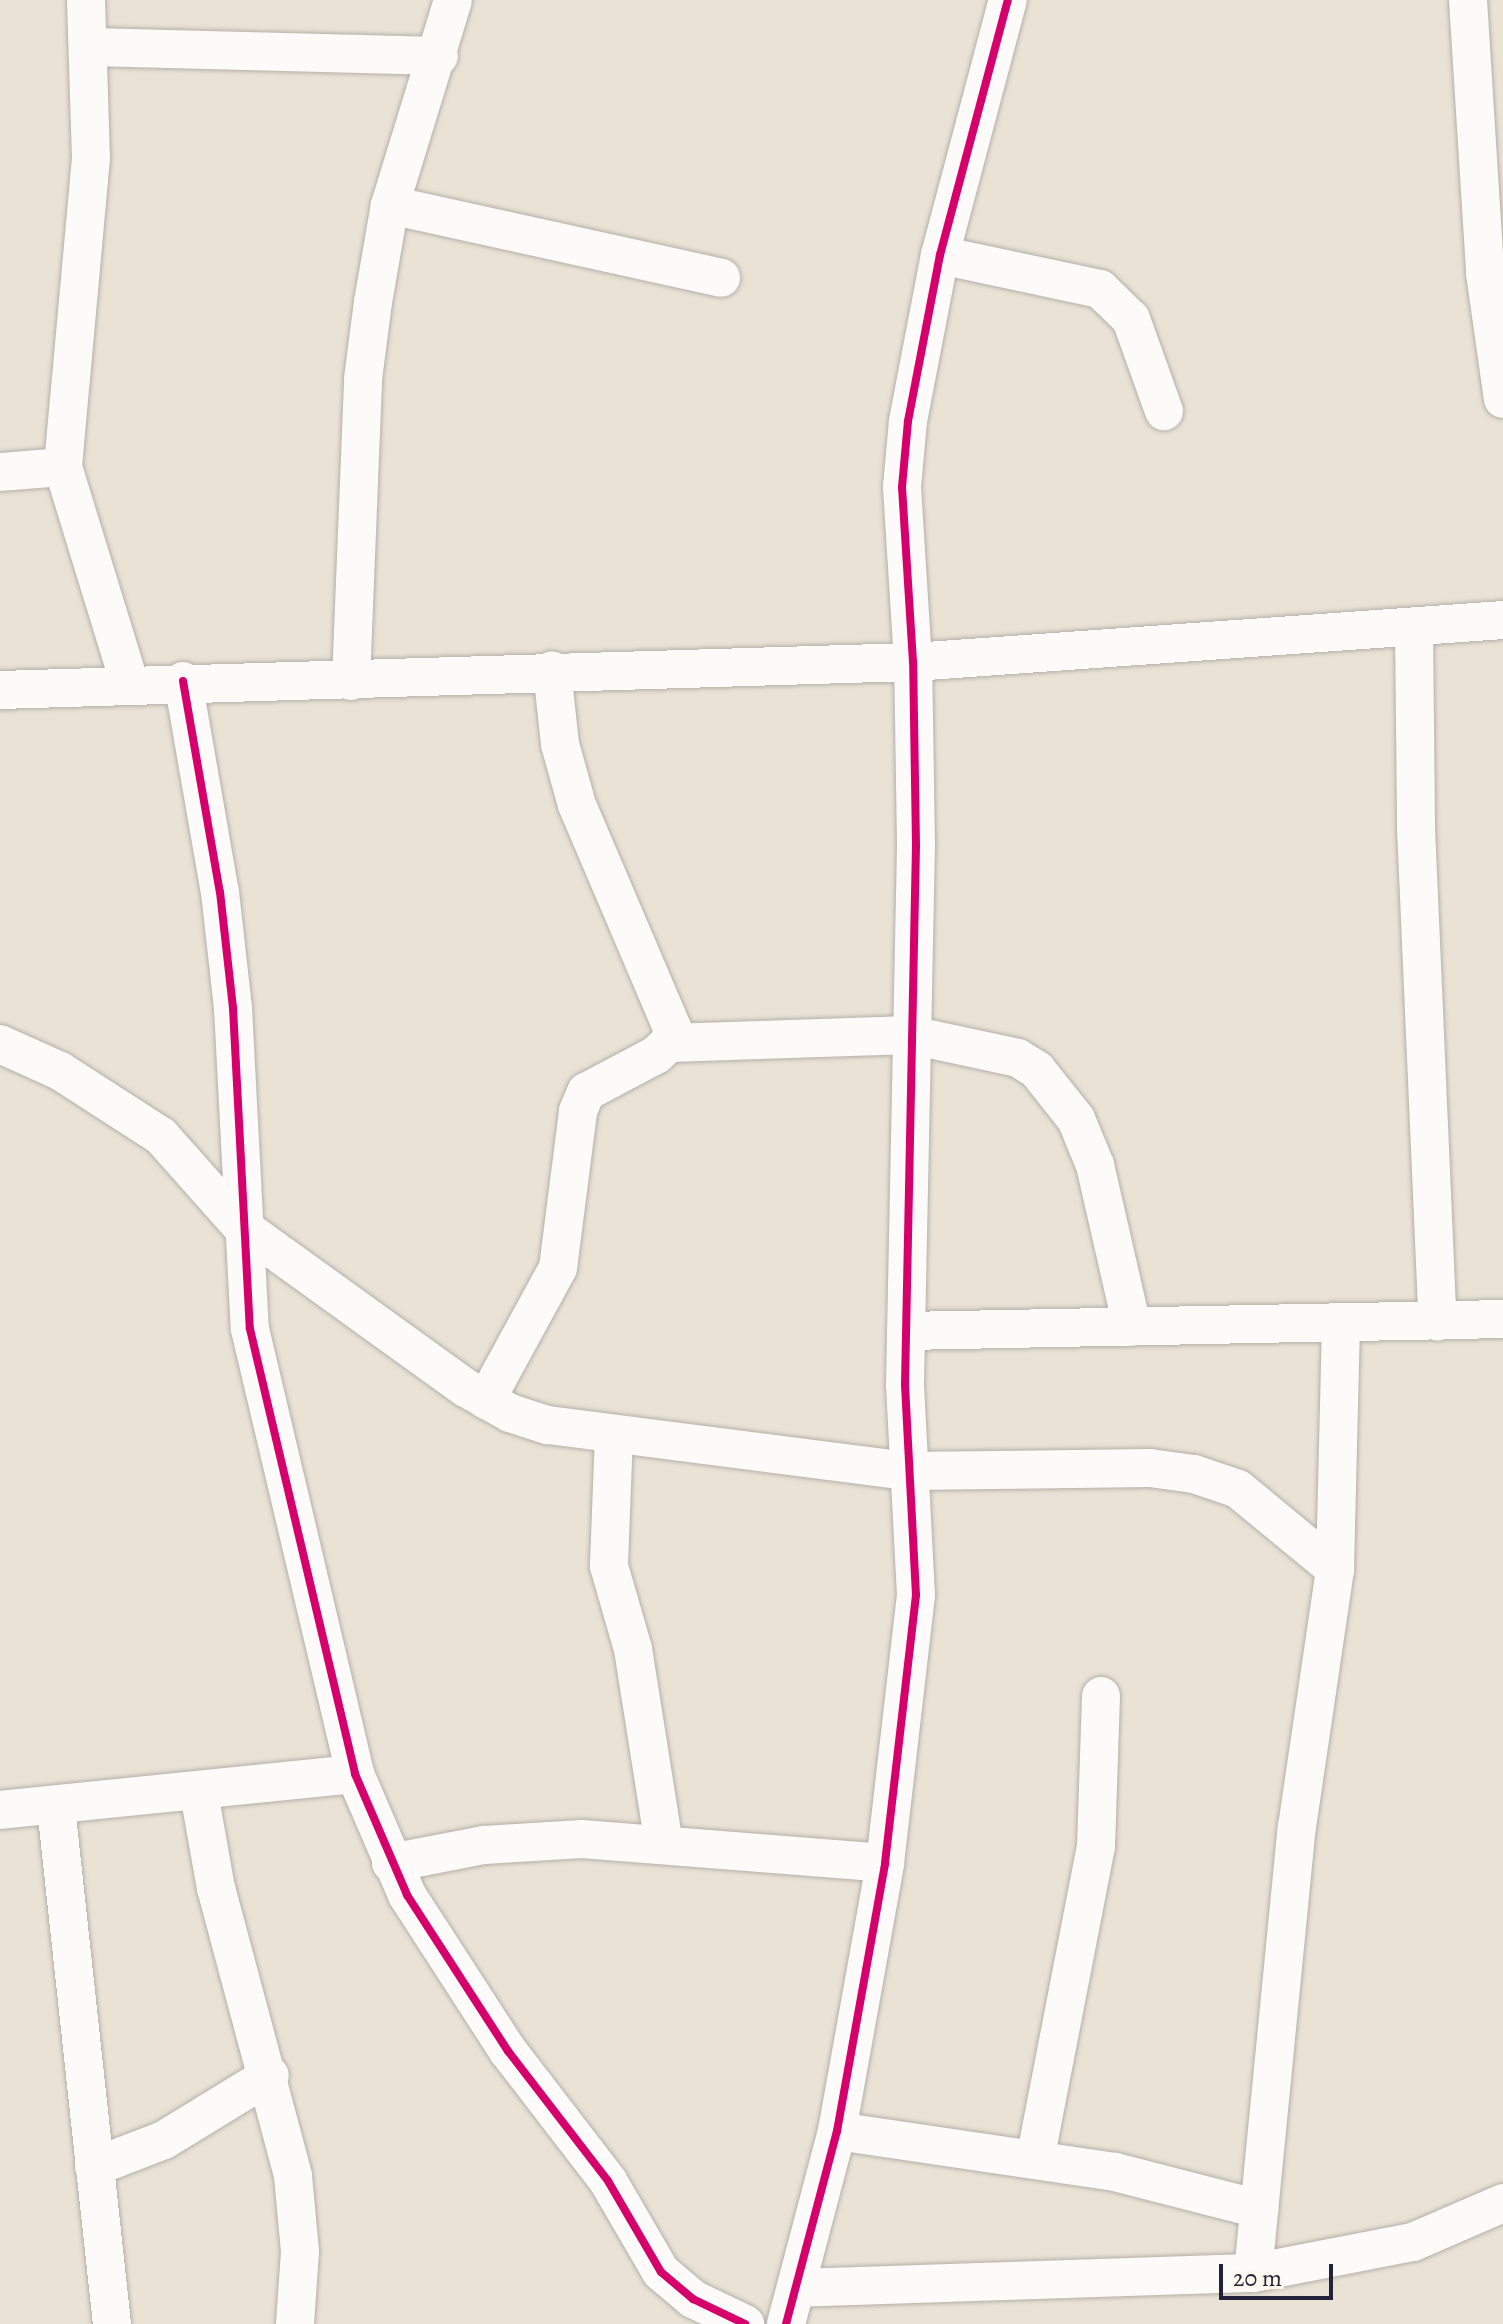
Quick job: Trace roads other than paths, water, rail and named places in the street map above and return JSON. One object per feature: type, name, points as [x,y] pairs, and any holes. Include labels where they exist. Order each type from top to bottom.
[{"type":"street","points":[[86,0],[91,47],[91,158],[63,467],[129,682]]},
{"type":"street","points":[[351,681],[363,379],[390,205],[439,56],[453,0]]},
{"type":"street","points":[[1008,0],[940,255],[908,421],[902,487],[913,662],[906,1471],[916,1595],[885,1863],[837,2131],[791,2306],[1253,2273],[1413,2242],[1503,2203]]},
{"type":"street","points":[[1468,0],[1485,273],[1503,399]]},
{"type":"street","points":[[91,47],[439,56]]},
{"type":"street","points":[[390,205],[721,278]]},
{"type":"street","points":[[940,255],[1100,289],[1131,319],[1164,411]]},
{"type":"street","points":[[0,472],[63,467]]},
{"type":"street","points":[[0,690],[129,682],[351,681],[552,670],[913,662],[1414,629],[1503,620]]},
{"type":"street","points":[[1414,629],[1416,828],[1438,1322]]},
{"type":"street","points":[[552,670],[560,744],[577,805],[667,1008],[673,1030],[669,1043]]},
{"type":"street","points":[[183,681],[220,892],[233,1008],[241,1226],[250,1329],[355,1774],[391,1863],[508,2051],[608,2181],[661,2272],[693,2299],[745,2324]]},
{"type":"street","points":[[486,1400],[558,1268],[578,1111],[586,1092],[669,1043],[911,1035],[1018,1058],[1057,1089],[1095,1165],[1132,1327]]},
{"type":"street","points":[[0,1044],[60,1071],[161,1136],[241,1226],[486,1400],[548,1425],[906,1471],[1150,1468],[1205,1476],[1238,1489],[1335,1569]]},
{"type":"street","points":[[906,1331],[1503,1319]]},
{"type":"street","points":[[1253,2273],[1297,1827],[1335,1569],[1341,1323]]},
{"type":"street","points":[[614,1434],[609,1566],[633,1649],[664,1845]]},
{"type":"street","points":[[1035,2160],[1096,1847],[1101,1696]]},
{"type":"street","points":[[0,1810],[199,1793],[355,1774]]},
{"type":"street","points":[[199,1793],[216,1888],[270,2075],[298,2216],[295,2324]]},
{"type":"street","points":[[56,1807],[112,2324]]},
{"type":"street","points":[[391,1863],[541,1839],[664,1845],[885,1863]]},
{"type":"street","points":[[94,2167],[164,2140],[270,2075]]},
{"type":"street","points":[[837,2131],[1115,2172],[1259,2209]]}]
